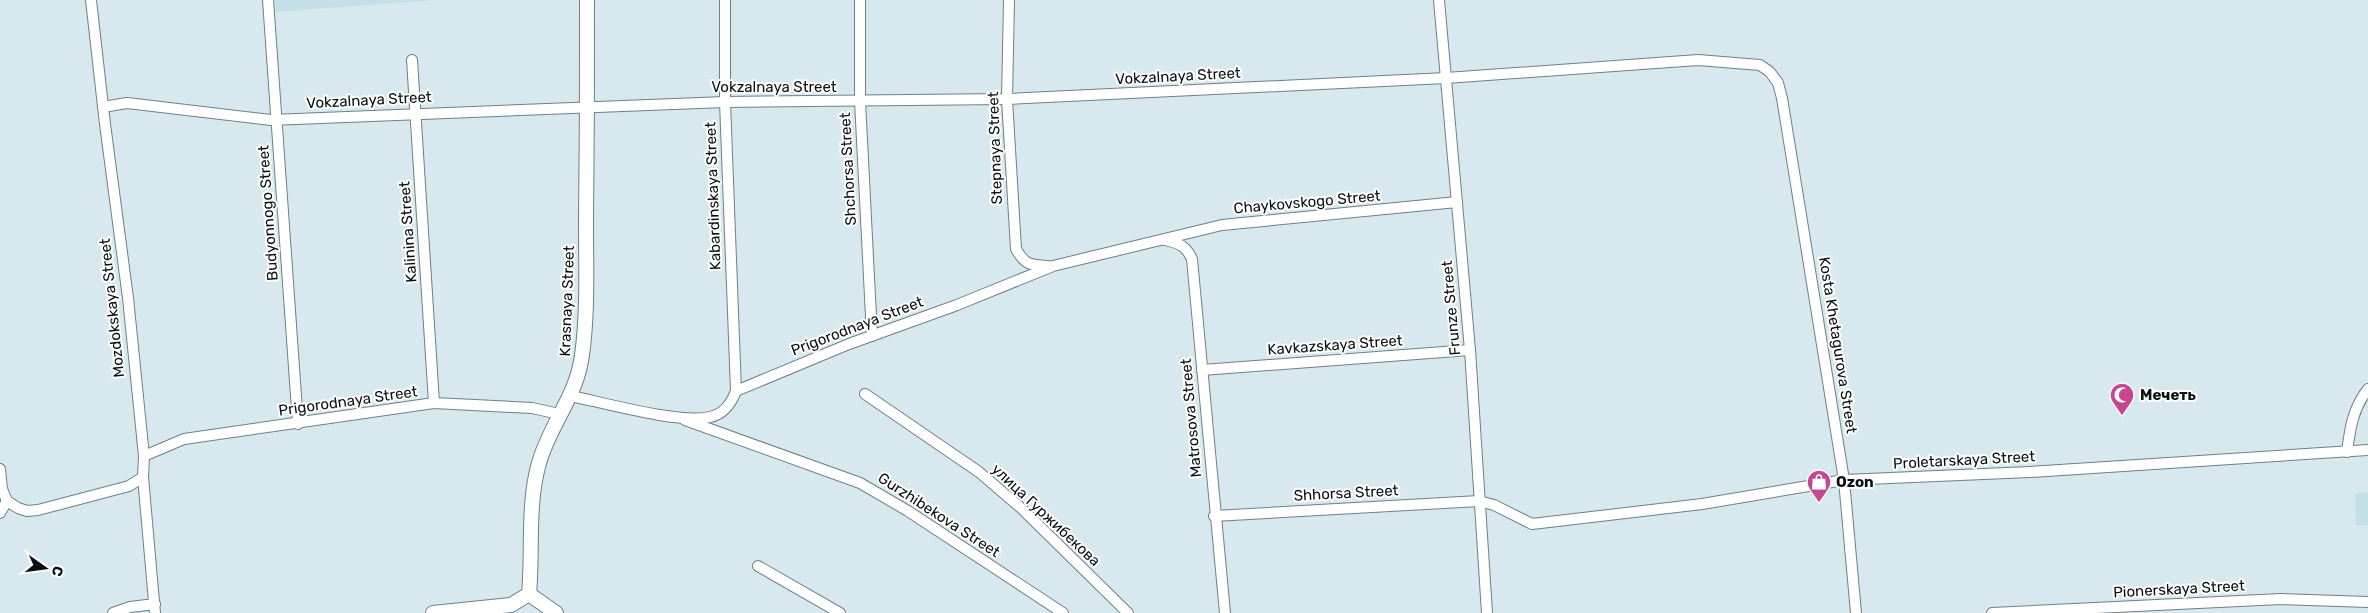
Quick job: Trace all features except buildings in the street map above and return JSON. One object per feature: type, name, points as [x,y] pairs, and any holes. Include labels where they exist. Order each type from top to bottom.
[{"type":"street","name":"Mozdokskaya Street","points":[[91,0],[128,298],[144,456],[143,477],[155,608]]},
{"type":"street","name":"Budyonnogo Street","points":[[268,0],[298,424]]},
{"type":"street","name":"Krasnaya Street","points":[[530,594],[532,519],[537,471],[547,438],[571,396],[578,376],[584,326],[587,0]]},
{"type":"street","name":"Kabardinskaya Street","points":[[725,0],[725,102],[736,391]]},
{"type":"street","name":"Shchorsa Street","points":[[860,0],[860,102],[872,336]]},
{"type":"street","name":"Stepnaya Street","points":[[1008,0],[1007,99],[1016,249],[1022,260],[1034,265],[1053,266]]},
{"type":"street","name":"Frunze Street","points":[[1439,0],[1470,350],[1487,613]]},
{"type":"street","name":"Kalinina Street","points":[[412,60],[434,403]]},
{"type":"street","name":"Vokzalnaya Street","points":[[103,108],[127,103],[276,120],[587,106],[725,102],[1007,99],[1446,78],[1698,60],[1760,65],[1770,72],[1778,83]]},
{"type":"street","name":"Kosta Khetagurova Street","points":[[1778,83],[1844,480],[1856,613]]},
{"type":"street","name":"Chaykovskogo Street","points":[[1162,240],[1222,225],[1457,202]]},
{"type":"street","name":"Prigorodnaya Street","points":[[736,391],[1053,266],[1162,240]]},
{"type":"street","name":"Matrosova Street","points":[[1162,240],[1187,249],[1192,259],[1214,516],[1225,613]]},
{"type":"street","name":"Kavkazskaya Street","points":[[1202,370],[1470,350]]},
{"type":"street","points":[[2347,452],[2351,426],[2358,401],[2368,389]]},
{"type":"street","points":[[571,396],[678,417],[710,417],[723,412],[732,402],[736,391]]},
{"type":"street","name":"улица Гуржибекова","points":[[865,394],[979,472],[1021,508],[1128,613]]},
{"type":"street","name":"Prigorodnaya Street","points":[[144,456],[184,439],[434,403],[532,408],[560,414]]},
{"type":"street","name":"Gurzhibekova Street","points":[[678,417],[860,483],[908,511],[1063,613]]},
{"type":"street","name":"Proletarskaya Street","points":[[1479,501],[1494,505],[1532,524],[1702,504],[1844,480],[2030,472],[2368,450]]},
{"type":"street","points":[[0,469],[2,489],[7,501],[27,511],[38,510],[129,486],[143,477]]},
{"type":"street","points":[[0,513],[7,501]]},
{"type":"street","name":"Shhorsa Street","points":[[1214,516],[1479,501]]},
{"type":"street","points":[[758,566],[840,613]]},
{"type":"street","points":[[432,613],[512,605],[530,594],[556,613]]},
{"type":"street","name":"Pionerskaya Street","points":[[1992,613],[2280,599],[2368,602]]},
{"type":"street","points":[[113,613],[130,607],[155,608]]},
{"type":"shaded area","points":[[275,0],[435,0],[276,12]]},
{"type":"shaded area","points":[[2368,492],[2368,526],[2356,525],[2355,494]]},
{"type":"place","name":"Мечеть","points":[[2122,416]]},
{"type":"place","name":"Ozon","points":[[1819,503]]}]
